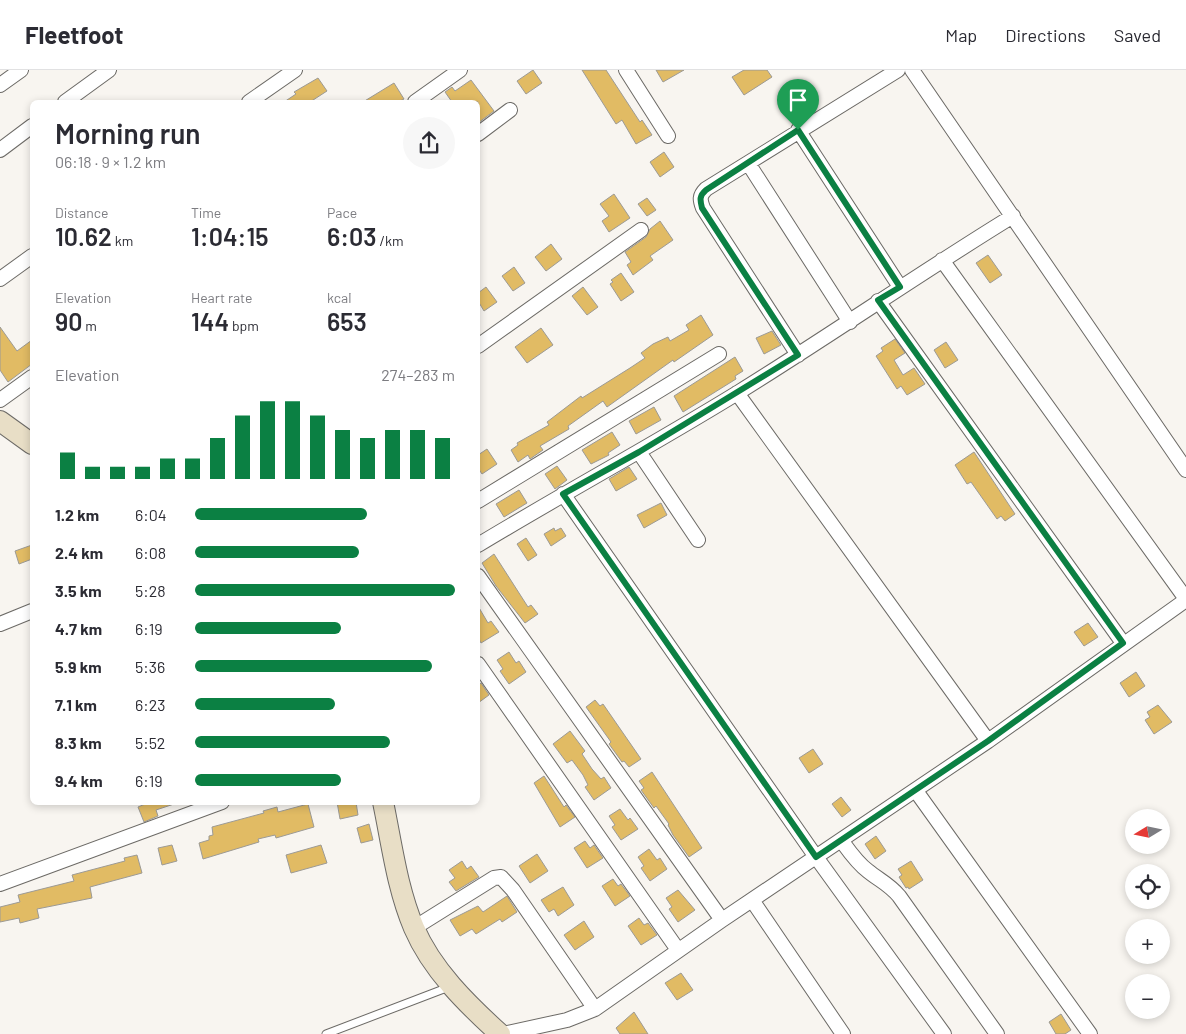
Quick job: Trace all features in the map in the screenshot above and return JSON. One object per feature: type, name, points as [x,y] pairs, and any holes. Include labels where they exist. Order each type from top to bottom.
[{"type":"main road","points":[[0,421],[30,443]]},
{"type":"main road","points":[[384,805],[400,884],[414,928],[428,954],[452,986],[501,1034]]},
{"type":"street","points":[[0,85],[21,70]]},
{"type":"street","points":[[68,100],[110,70]]},
{"type":"street","points":[[252,100],[295,70]]},
{"type":"street","points":[[418,100],[460,70]]},
{"type":"street","points":[[626,70],[668,136]]},
{"type":"street","points":[[798,355],[702,208],[701,195],[798,130],[898,70]]},
{"type":"street","points":[[912,70],[1186,470]]},
{"type":"street","points":[[480,132],[510,110]]},
{"type":"street","points":[[0,150],[30,128]]},
{"type":"street","points":[[798,130],[900,287]]},
{"type":"street","points":[[748,163],[850,322]]},
{"type":"street","points":[[480,544],[737,393],[850,322],[878,300],[1013,216]]},
{"type":"street","points":[[480,345],[641,230]]},
{"type":"street","points":[[0,279],[30,257]]},
{"type":"street","points":[[501,1034],[567,1020],[595,1009],[678,950],[988,741],[1123,643],[1186,600],[942,260]]},
{"type":"street","points":[[878,300],[1123,643]]},
{"type":"street","points":[[480,500],[719,354]]},
{"type":"street","points":[[0,400],[30,378]]},
{"type":"street","points":[[737,393],[988,741]]},
{"type":"street","points":[[639,452],[698,540]]},
{"type":"street","points":[[563,494],[816,857],[944,1034]]},
{"type":"street","points":[[480,579],[722,920]]},
{"type":"street","points":[[0,624],[30,612]]},
{"type":"street","points":[[480,667],[678,950]]},
{"type":"street","points":[[916,790],[1090,1034]]},
{"type":"street","points":[[0,884],[214,805]]},
{"type":"street","points":[[841,840],[858,862],[868,871],[889,884],[899,896],[997,1034]]},
{"type":"street","points":[[414,928],[494,878],[501,877],[513,890],[595,1009]]},
{"type":"street","points":[[752,900],[843,1034]]},
{"type":"lane","points":[[326,1034],[452,986]]},
{"type":"building","points":[[533,70],[542,83],[526,94],[517,81]]},
{"type":"building","points":[[582,70],[606,70],[640,122],[642,120],[652,135],[636,144],[622,120],[616,124]]},
{"type":"building","points":[[656,70],[684,70],[663,82]]},
{"type":"building","points":[[744,70],[767,70],[772,77],[744,95],[732,77]]},
{"type":"building","points":[[318,78],[327,91],[313,100],[287,100],[296,94],[294,92]]},
{"type":"building","points":[[471,80],[494,111],[480,122],[480,100],[451,100],[445,92],[452,87],[455,91]]},
{"type":"building","points":[[394,83],[404,99],[402,100],[366,100]]},
{"type":"building","points":[[664,152],[674,167],[660,177],[650,162]]},
{"type":"building","points":[[614,194],[630,218],[609,232],[602,221],[609,216],[600,204]]},
{"type":"building","points":[[647,198],[656,210],[647,216],[638,204]]},
{"type":"building","points":[[660,221],[673,240],[650,256],[653,260],[633,275],[627,265],[631,262],[625,252],[646,237],[650,229]]},
{"type":"building","points":[[551,244],[562,259],[546,271],[535,257]]},
{"type":"building","points":[[988,255],[1002,275],[990,283],[976,263]]},
{"type":"building","points":[[514,267],[525,283],[513,291],[502,276]]},
{"type":"building","points":[[621,273],[634,292],[621,301],[610,284],[613,282],[611,280]]},
{"type":"building","points":[[486,287],[497,302],[484,311],[480,304],[480,292]]},
{"type":"building","points":[[583,287],[598,307],[587,315],[572,296]]},
{"type":"building","points":[[701,315],[713,335],[674,362],[673,360],[607,407],[603,401],[568,426],[569,429],[540,446],[543,450],[530,459],[528,455],[518,462],[511,450],[518,445],[517,443],[549,425],[547,422],[581,396],[582,398],[645,358],[641,353],[653,344],[668,337],[670,341],[689,330],[686,325]]},
{"type":"building","points":[[0,327],[17,351],[30,341],[30,366],[8,382],[0,370]]},
{"type":"building","points":[[541,328],[553,345],[527,363],[515,347]]},
{"type":"building","points":[[772,331],[781,345],[764,354],[756,338]]},
{"type":"building","points":[[895,339],[905,353],[894,360],[903,375],[914,368],[925,384],[907,395],[901,386],[897,389],[876,356],[883,351],[881,348]]},
{"type":"building","points":[[946,342],[958,360],[945,368],[934,350]]},
{"type":"building","points":[[735,357],[743,371],[735,376],[736,379],[683,412],[674,396]]},
{"type":"building","points":[[654,407],[661,420],[636,434],[629,421]]},
{"type":"building","points":[[612,432],[620,445],[608,453],[609,455],[591,464],[582,450]]},
{"type":"building","points":[[487,449],[497,464],[482,474],[480,471],[480,454]]},
{"type":"building","points":[[974,452],[1015,514],[1005,521],[1001,516],[997,519],[971,482],[967,484],[955,465]]},
{"type":"building","points":[[557,466],[567,480],[555,489],[545,474]]},
{"type":"building","points":[[629,467],[637,479],[616,491],[609,479]]},
{"type":"building","points":[[519,490],[527,503],[504,517],[496,504]]},
{"type":"building","points":[[661,503],[667,515],[644,528],[637,515]]},
{"type":"building","points":[[554,528],[555,531],[561,528],[566,536],[551,546],[544,534]]},
{"type":"building","points":[[526,538],[537,555],[528,561],[517,544]]},
{"type":"building","points":[[30,546],[30,560],[19,564],[15,551]]},
{"type":"building","points":[[494,554],[528,607],[531,605],[538,614],[525,623],[496,586],[482,563]]},
{"type":"building","points":[[480,609],[488,623],[491,621],[499,632],[481,643]]},
{"type":"building","points":[[1088,623],[1098,637],[1084,646],[1074,632]]},
{"type":"building","points":[[509,652],[516,663],[519,661],[526,672],[509,684],[500,671],[503,669],[497,660]]},
{"type":"building","points":[[1136,672],[1145,686],[1129,697],[1120,683]]},
{"type":"building","points":[[480,684],[489,695],[480,702]]},
{"type":"building","points":[[595,700],[600,706],[603,704],[641,759],[629,767],[624,761],[622,762],[609,744],[611,742],[586,707]]},
{"type":"building","points":[[1158,705],[1172,722],[1154,734],[1145,720],[1150,717],[1147,712]]},
{"type":"building","points":[[570,731],[585,751],[582,754],[592,769],[601,779],[604,777],[611,788],[594,800],[585,787],[588,785],[583,775],[572,760],[567,763],[553,744]]},
{"type":"building","points":[[813,749],[823,764],[809,773],[799,758]]},
{"type":"building","points":[[652,772],[702,848],[689,857],[673,835],[669,824],[641,790],[644,788],[639,781]]},
{"type":"building","points":[[544,776],[564,807],[566,805],[575,817],[560,827],[534,783]]},
{"type":"building","points":[[841,797],[851,810],[842,817],[832,804]]},
{"type":"building","points":[[143,805],[171,805],[156,810],[158,816],[144,822],[138,807]]},
{"type":"building","points":[[308,805],[314,827],[276,838],[275,835],[258,839],[259,842],[203,859],[199,843],[209,840],[209,836],[213,835],[212,827],[264,813],[263,811],[277,807],[278,812]]},
{"type":"building","points":[[338,805],[356,805],[358,815],[340,819]]},
{"type":"building","points":[[620,809],[638,829],[621,840],[612,827],[615,825],[609,816]]},
{"type":"building","points":[[369,824],[373,840],[361,843],[357,828]]},
{"type":"building","points":[[876,836],[886,851],[875,859],[865,844]]},
{"type":"building","points":[[585,841],[590,848],[594,845],[603,858],[587,868],[574,848]]},
{"type":"building","points":[[172,845],[177,861],[162,865],[158,848]]},
{"type":"building","points":[[321,845],[327,863],[291,873],[286,855]]},
{"type":"building","points":[[649,849],[657,860],[660,858],[667,869],[650,881],[641,868],[644,866],[638,857]]},
{"type":"building","points":[[537,854],[548,871],[530,883],[519,866]]},
{"type":"building","points":[[137,855],[142,873],[90,887],[92,898],[37,909],[39,918],[20,923],[19,918],[0,922],[0,907],[20,902],[18,895],[74,881],[72,875],[125,861],[124,858]]},
{"type":"building","points":[[462,861],[467,869],[471,866],[479,877],[456,891],[449,882],[455,878],[449,870]]},
{"type":"building","points":[[911,861],[923,880],[909,889],[908,887],[906,888],[899,877],[902,875],[898,869]]},
{"type":"building","points":[[613,879],[618,886],[621,884],[630,896],[615,906],[602,886]]},
{"type":"building","points":[[563,887],[574,905],[558,916],[554,909],[549,912],[541,900]]},
{"type":"building","points":[[678,890],[695,910],[678,922],[669,909],[672,907],[666,898]]},
{"type":"building","points":[[507,896],[517,912],[502,922],[500,919],[476,934],[472,929],[460,936],[450,920],[478,906],[483,912]]},
{"type":"building","points":[[639,918],[644,925],[648,923],[657,935],[641,945],[628,926]]},
{"type":"building","points":[[584,921],[594,937],[575,950],[564,935]]},
{"type":"building","points":[[681,973],[693,990],[677,1000],[665,983]]},
{"type":"building","points":[[634,1012],[648,1034],[620,1034],[616,1028]]},
{"type":"building","points":[[1061,1014],[1071,1030],[1065,1034],[1056,1034],[1049,1022]]},
{"type":"route","points":[[798,130],[900,287],[878,300],[1123,643],[988,741],[816,857],[563,494],[639,452],[798,355],[702,208],[700,200],[701,195],[706,190],[798,130]]}]
